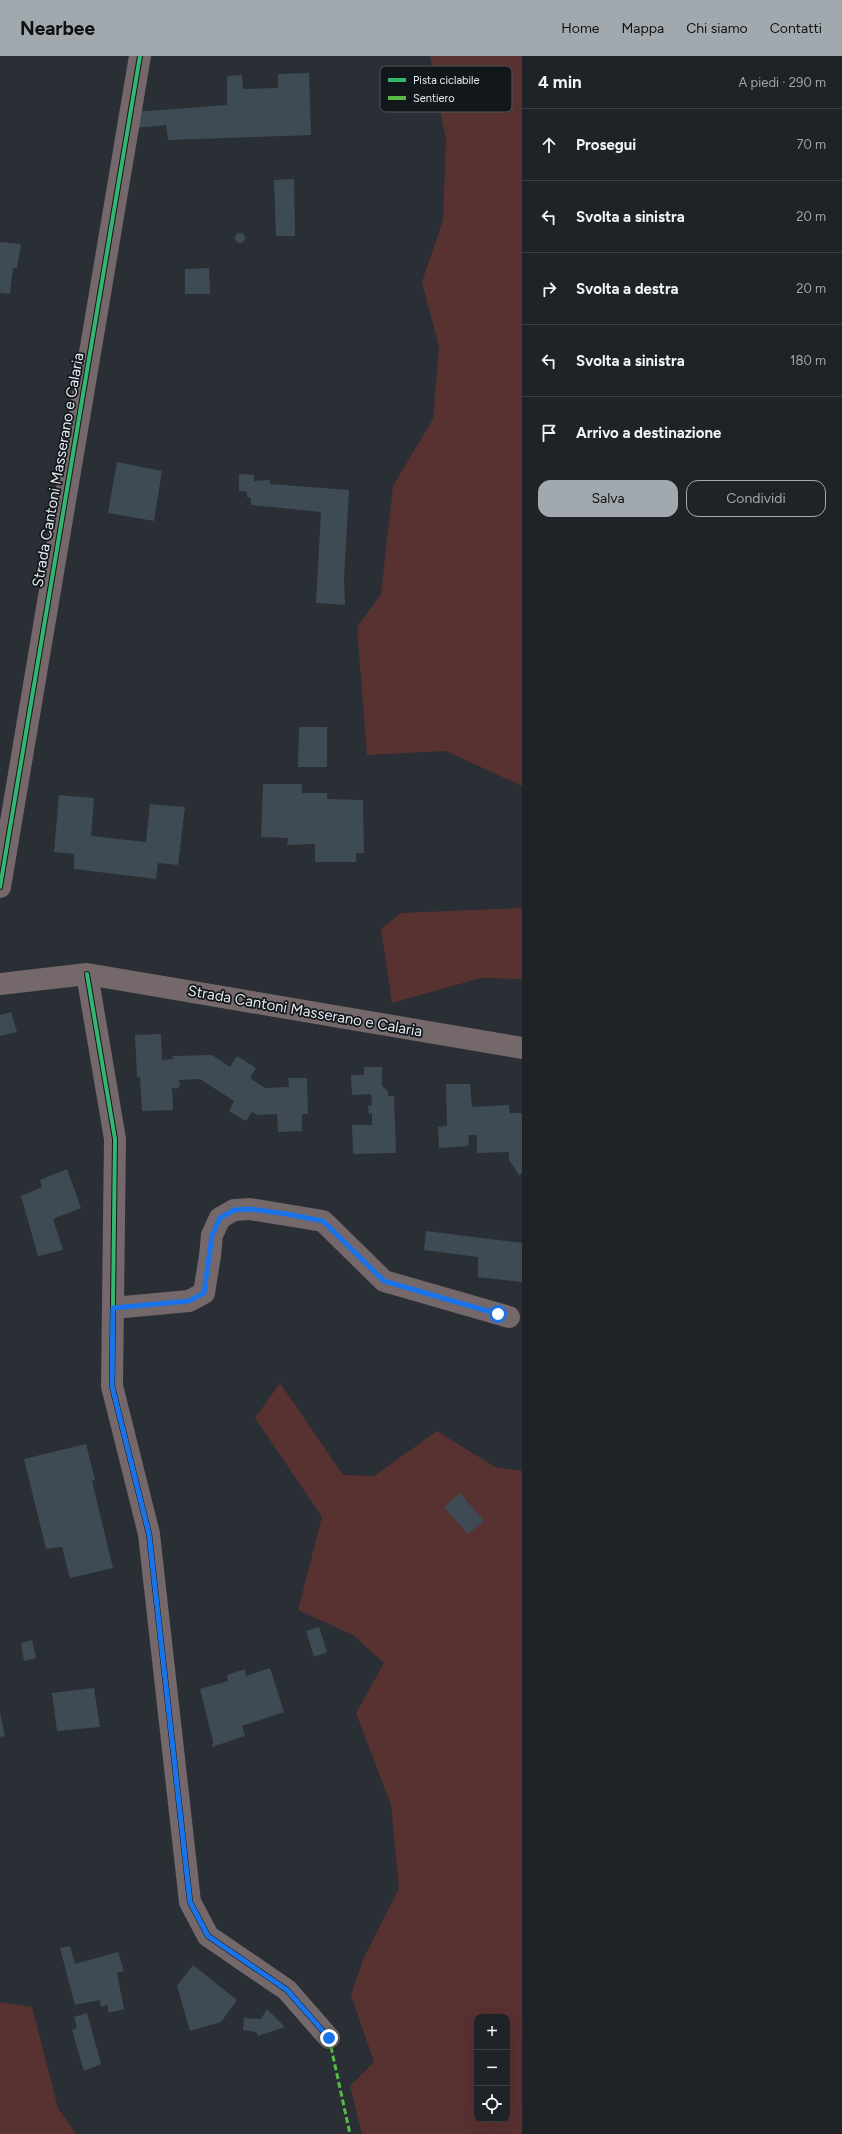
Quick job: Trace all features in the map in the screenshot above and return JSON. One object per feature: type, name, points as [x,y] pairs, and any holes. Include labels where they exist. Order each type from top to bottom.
[{"type":"street","name":"Strada Cantoni Masserano e Calaria","points":[[0,887],[140,56]]},
{"type":"street","name":"Strada Cantoni Masserano e Calaria","points":[[0,984],[87,974],[522,1048]]},
{"type":"street","points":[[87,974],[115,1139],[112,1386],[149,1534],[190,1902],[208,1936],[287,1990],[329,2038]]},
{"type":"street","points":[[113,1308],[189,1301],[204,1293],[212,1235],[220,1218],[234,1210],[250,1209],[323,1221],[384,1281],[509,1317]]},
{"type":"shaded area","points":[[430,56],[522,56],[522,786],[446,751],[367,755],[357,627],[381,594],[393,486],[433,419],[439,347],[422,282],[443,220],[446,140],[441,112],[512,112],[512,66],[432,66]]},
{"type":"shaded area","points":[[522,908],[522,979],[481,978],[392,1003],[381,929],[401,913]]},
{"type":"shaded area","points":[[280,1383],[343,1475],[374,1476],[437,1431],[495,1467],[522,1471],[522,2134],[362,2134],[350,2086],[374,2062],[351,1995],[364,1957],[399,1889],[391,1805],[356,1713],[384,1663],[353,1635],[298,1610],[322,1517],[255,1418]]},
{"type":"shaded area","points":[[0,2002],[32,2007],[58,2108],[76,2134],[0,2134]]},
{"type":"building","points":[[309,73],[311,135],[168,140],[166,125],[135,128],[134,112],[227,105],[227,76],[242,75],[243,89],[278,88],[278,74]]},
{"type":"building","points":[[294,179],[295,236],[276,236],[274,180]]},
{"type":"building","points":[[238,233],[242,233],[245,238],[242,243],[238,243],[235,240],[235,236]]},
{"type":"building","points":[[0,242],[21,244],[17,268],[13,268],[10,294],[0,293]]},
{"type":"building","points":[[209,268],[210,294],[185,294],[185,269]]},
{"type":"building","points":[[117,462],[162,471],[154,521],[108,513]]},
{"type":"building","points":[[239,474],[254,475],[254,481],[270,480],[270,484],[349,490],[344,579],[345,605],[316,603],[321,512],[251,505],[251,498],[247,497],[247,492],[239,491]]},
{"type":"building","points":[[299,727],[327,727],[327,767],[298,767]]},
{"type":"building","points":[[263,784],[302,784],[302,793],[327,793],[327,799],[363,800],[364,853],[356,853],[356,862],[315,862],[315,844],[287,845],[288,838],[261,837]]},
{"type":"building","points":[[59,795],[94,798],[91,836],[146,842],[150,804],[185,807],[178,865],[158,863],[156,879],[74,869],[74,854],[54,852]]},
{"type":"building","points":[[11,1012],[17,1032],[0,1036],[0,1015]]},
{"type":"building","points":[[161,1034],[162,1060],[173,1059],[172,1056],[212,1055],[230,1067],[237,1056],[256,1068],[250,1078],[265,1088],[289,1087],[288,1078],[307,1078],[308,1114],[302,1114],[302,1131],[278,1132],[277,1114],[257,1115],[252,1112],[246,1121],[229,1111],[234,1101],[200,1079],[179,1080],[180,1086],[176,1089],[172,1087],[173,1110],[142,1111],[140,1077],[137,1077],[135,1035]]},
{"type":"building","points":[[364,1067],[382,1067],[382,1086],[388,1091],[388,1096],[394,1096],[396,1153],[353,1154],[352,1125],[372,1125],[372,1113],[369,1114],[368,1106],[372,1105],[371,1094],[352,1095],[351,1075],[364,1075]]},
{"type":"building","points":[[446,1084],[470,1084],[472,1107],[509,1105],[510,1113],[522,1113],[522,1173],[519,1175],[509,1160],[509,1152],[477,1153],[477,1135],[469,1135],[468,1146],[439,1148],[438,1127],[447,1126]]},
{"type":"building","points":[[67,1169],[81,1208],[53,1219],[63,1250],[38,1256],[21,1196],[42,1187],[40,1180]]},
{"type":"building","points":[[426,1231],[522,1243],[522,1282],[478,1277],[478,1257],[424,1250]]},
{"type":"building","points":[[86,1444],[95,1480],[92,1481],[113,1568],[70,1578],[62,1547],[46,1549],[24,1459]]},
{"type":"building","points":[[460,1493],[484,1521],[468,1534],[444,1507]]},
{"type":"building","points":[[319,1627],[327,1652],[314,1657],[306,1631]]},
{"type":"building","points":[[32,1640],[36,1658],[24,1661],[21,1643]]},
{"type":"building","points":[[270,1668],[284,1712],[242,1726],[245,1736],[212,1747],[213,1741],[200,1689],[228,1681],[227,1675],[245,1669],[246,1676]]},
{"type":"building","points":[[94,1688],[100,1727],[57,1731],[52,1693]]},
{"type":"building","points":[[0,1712],[5,1736],[0,1737]]},
{"type":"building","points":[[70,1946],[75,1964],[118,1952],[124,1971],[117,1973],[124,2009],[109,2013],[107,2005],[101,2007],[100,2000],[75,2005],[60,1948]]},
{"type":"building","points":[[193,1965],[237,2000],[221,2022],[190,2031],[177,1986]]},
{"type":"building","points":[[267,2009],[285,2027],[258,2036],[256,2032],[243,2030],[244,2018],[261,2019]]},
{"type":"building","points":[[87,2013],[101,2064],[84,2071],[72,2030],[77,2028],[74,2017]]},
{"type":"marked path","points":[[329,2038],[350,2134]]},
{"type":"cycle path","points":[[0,887],[140,56]]},
{"type":"cycle path","points":[[87,974],[115,1139],[112,1386],[149,1534],[190,1902],[208,1936],[287,1990],[329,2038]]},
{"type":"route","points":[[329,2038],[287,1990],[208,1936],[190,1902],[149,1534],[112,1386],[113,1308],[189,1301],[204,1293],[212,1235],[220,1218],[234,1210],[250,1209],[323,1221],[384,1281],[498,1314]]}]
